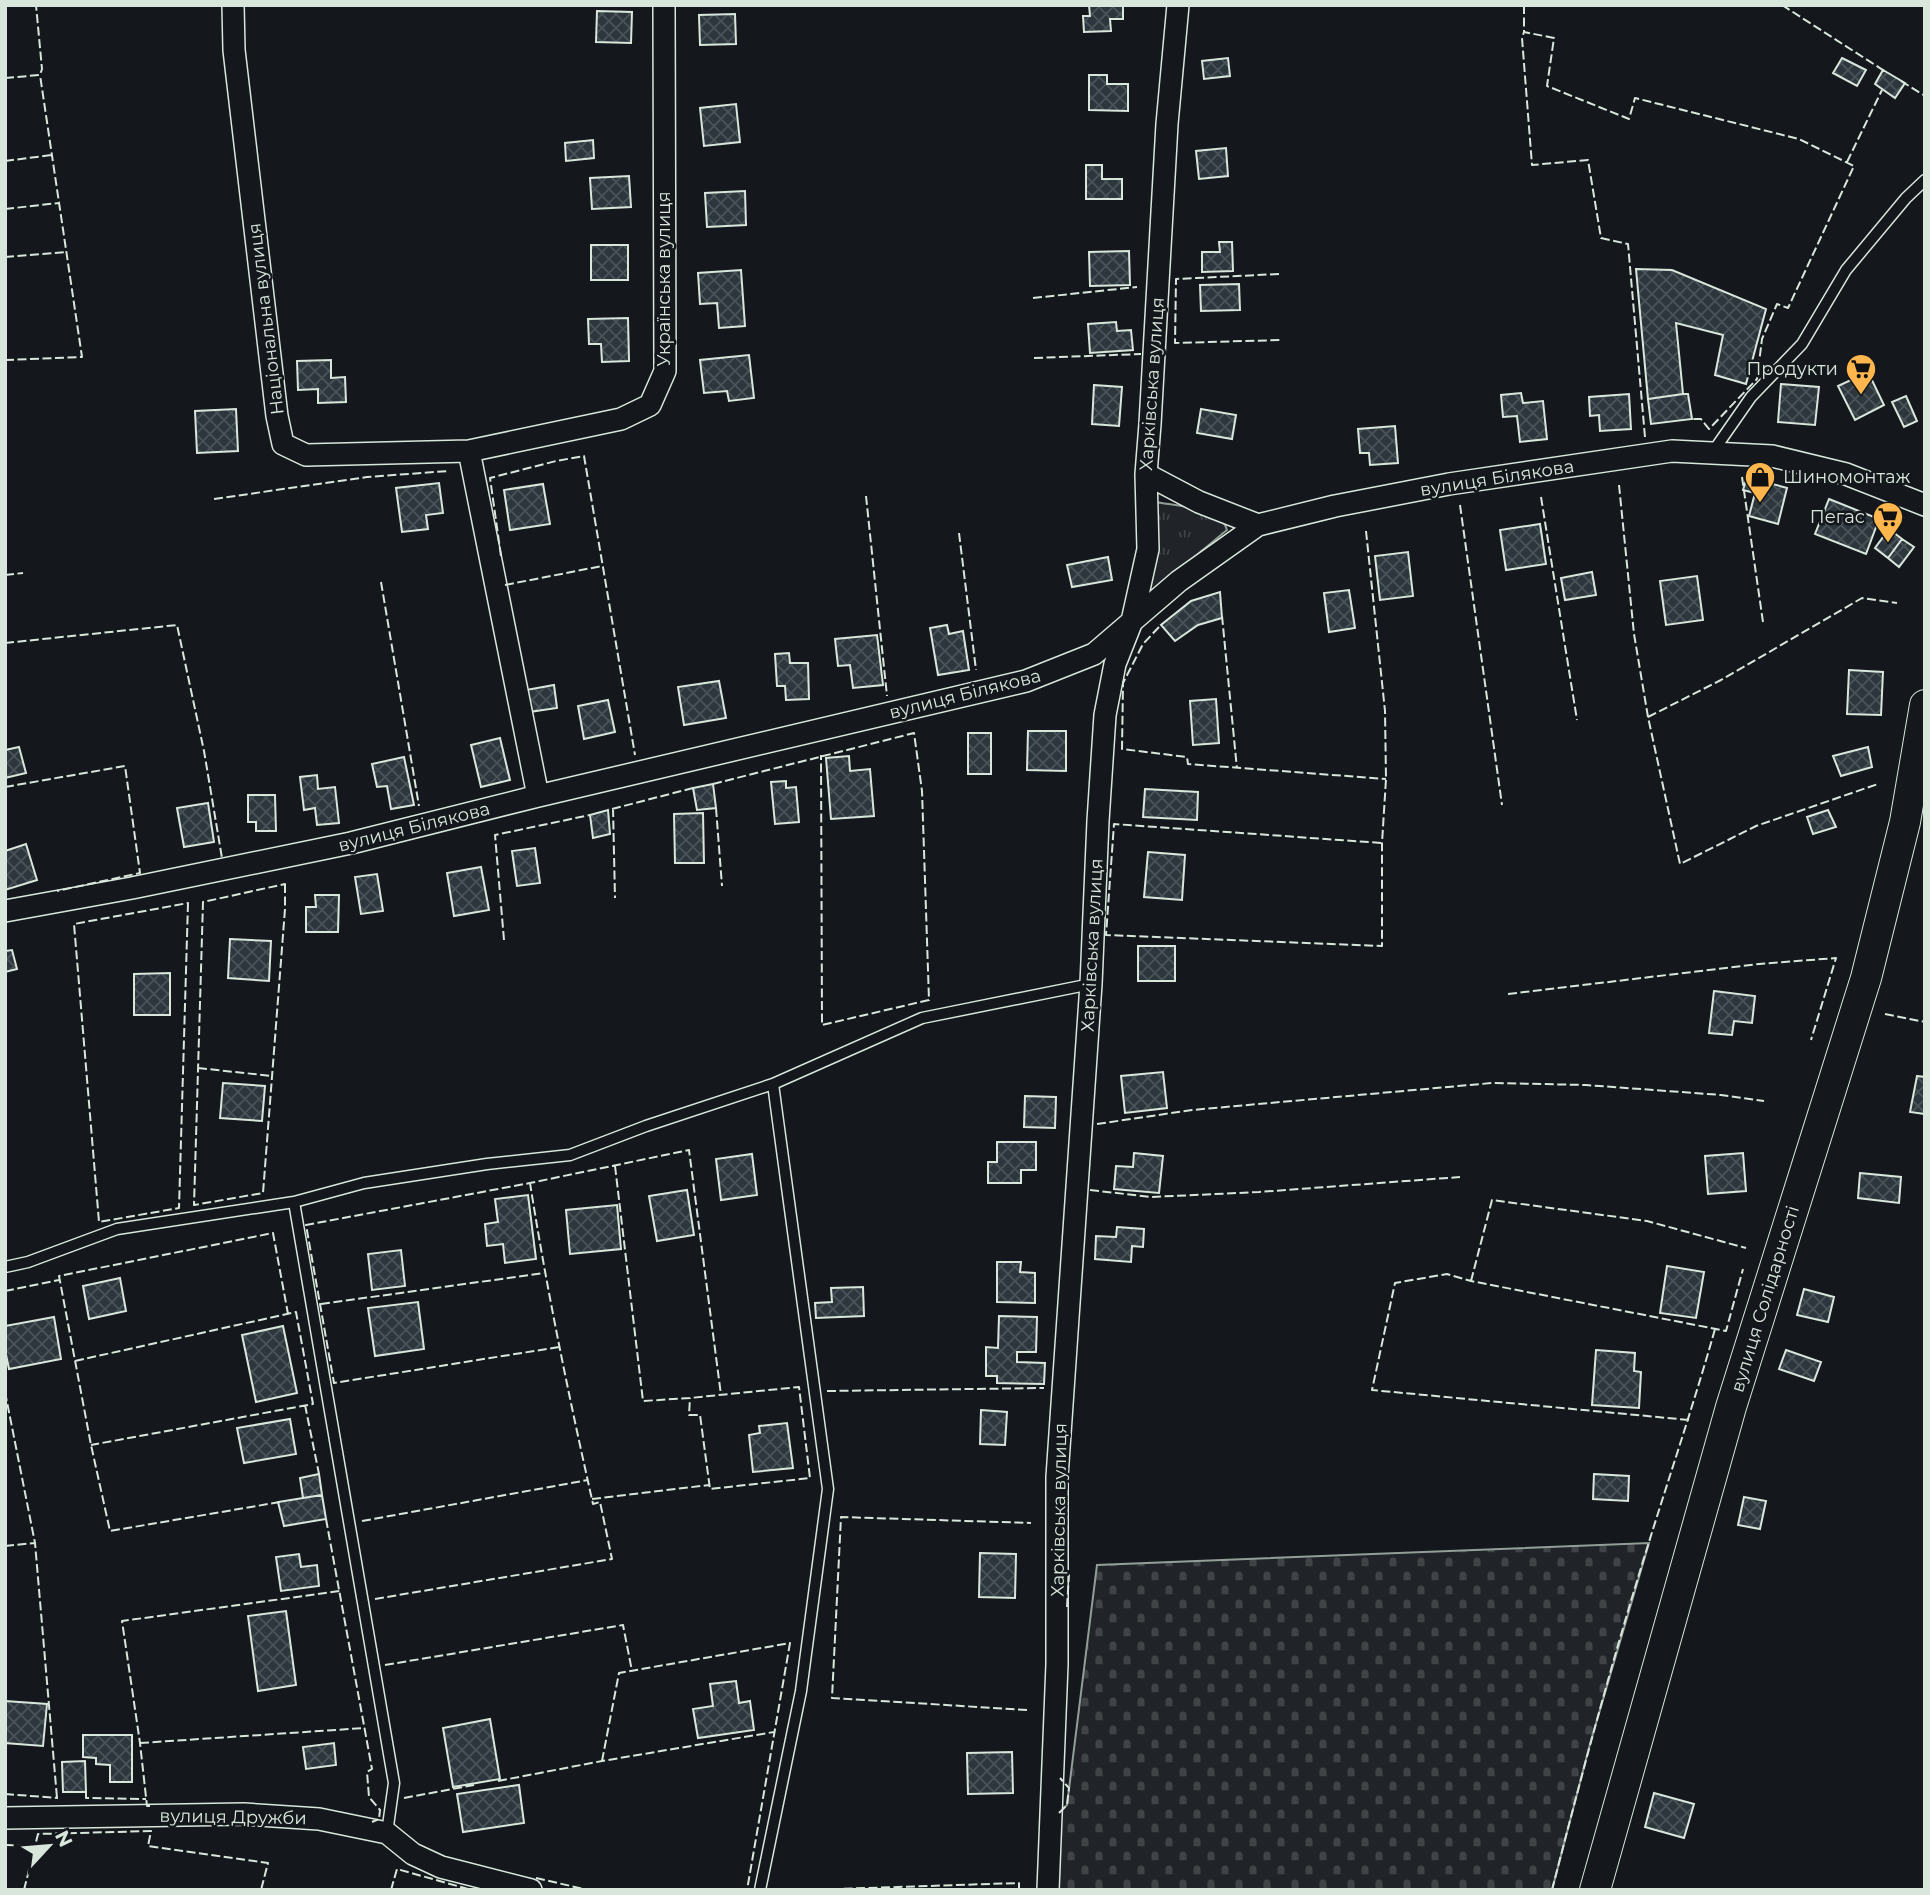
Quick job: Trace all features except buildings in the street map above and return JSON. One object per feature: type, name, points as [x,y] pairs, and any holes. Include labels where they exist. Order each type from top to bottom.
[{"type":"main road","name":"вулиця Солідарності","points":[[1595,1890],[1731,1407],[1866,978],[1905,822],[1925,705]]},
{"type":"street","name":"Національна вулиця","points":[[233,5],[237,77],[277,416],[283,443],[306,455],[469,451]]},
{"type":"street","name":"Українська вулиця","points":[[469,451],[621,419],[650,405],[666,371],[664,5]]},
{"type":"street","name":"Харківська вулиця","points":[[1048,1890],[1057,1664],[1056,1477],[1091,984],[1105,715],[1115,664],[1132,621],[1148,549],[1146,474],[1167,124],[1178,5]]},
{"type":"street","points":[[469,451],[538,796]]},
{"type":"street","name":"вулиця Білякова","points":[[5,911],[351,843],[1026,681],[1094,654],[1179,581],[1258,526],[1335,506],[1449,484],[1672,451],[1772,456],[1846,474],[1925,505]]},
{"type":"street","points":[[1146,474],[1199,502],[1258,526]]},
{"type":"street","name":"вулиця Дружби","points":[[5,1818],[244,1814],[319,1819],[387,1833],[413,1854],[441,1867],[531,1890]]},
{"type":"lane","points":[[1711,453],[1751,397],[1802,344],[1846,270],[1906,198],[1925,180]]},
{"type":"lane","points":[[5,1267],[28,1262],[117,1228],[294,1202],[364,1183],[487,1164],[570,1155],[646,1126],[773,1084],[922,1018],[1091,984]]},
{"type":"lane","points":[[760,1890],[801,1691],[828,1489],[773,1084]]},
{"type":"lane","points":[[294,1202],[394,1783],[387,1833]]},
{"type":"green space","points":[[1155,502],[1207,512],[1223,522],[1227,530],[1146,597]]},
{"type":"green space","points":[[1649,1543],[1590,1744],[1552,1890],[1055,1890],[1058,1813],[1067,1805],[1097,1565]]},
{"type":"fence","points":[[5,78],[40,75],[42,69],[36,5]]},
{"type":"fence","points":[[1524,5],[1524,32]]},
{"type":"fence","points":[[1782,5],[1886,72]]},
{"type":"fence","points":[[1645,437],[1628,244],[1601,238],[1588,160],[1532,165],[1522,38],[1524,32],[1554,38],[1547,86],[1629,119],[1635,98],[1799,139],[1854,166],[1788,308],[1777,304],[1762,339],[1757,379],[1709,429],[1701,419],[1692,419]]},
{"type":"fence","points":[[5,360],[82,357],[40,75]]},
{"type":"fence","points":[[1901,81],[1925,96]]},
{"type":"fence","points":[[1847,162],[1882,90]]},
{"type":"fence","points":[[5,161],[52,155]]},
{"type":"fence","points":[[5,209],[59,203]]},
{"type":"fence","points":[[5,257],[67,252]]},
{"type":"fence","points":[[1279,274],[1176,279],[1175,343],[1280,340]]},
{"type":"fence","points":[[1033,298],[1137,287]]},
{"type":"fence","points":[[1034,358],[1141,354]]},
{"type":"fence","points":[[501,556],[490,478],[584,456],[635,755]]},
{"type":"fence","points":[[214,499],[367,477],[449,471]]},
{"type":"fence","points":[[1742,477],[1763,622]]},
{"type":"fence","points":[[1619,485],[1634,634],[1648,717],[1680,864],[1756,826],[1878,784]]},
{"type":"fence","points":[[866,496],[887,696]]},
{"type":"fence","points":[[1541,497],[1577,720]]},
{"type":"fence","points":[[1460,505],[1502,805]]},
{"type":"fence","points":[[1366,531],[1385,711],[1382,946],[1106,935],[1114,824],[1382,843]]},
{"type":"fence","points":[[959,533],[976,670]]},
{"type":"fence","points":[[505,585],[602,566]]},
{"type":"fence","points":[[5,575],[23,573]]},
{"type":"fence","points":[[381,582],[419,806]]},
{"type":"fence","points":[[1648,717],[1721,680],[1862,598],[1897,603]]},
{"type":"fence","points":[[1222,616],[1237,769]]},
{"type":"fence","points":[[5,643],[177,625],[204,751],[222,858]]},
{"type":"fence","points":[[1159,627],[1143,644],[1123,683],[1122,749],[1187,757],[1188,764],[1386,779]]},
{"type":"fence","points":[[713,784],[914,733],[922,791],[929,1000],[822,1025],[821,755]]},
{"type":"fence","points":[[5,787],[125,766],[140,873],[57,891]]},
{"type":"fence","points":[[612,809],[693,788]]},
{"type":"fence","points":[[613,808],[615,898]]},
{"type":"fence","points":[[716,808],[722,886]]},
{"type":"fence","points":[[504,940],[495,835],[590,815]]},
{"type":"fence","points":[[285,884],[263,1193],[194,1205],[203,902],[285,884]]},
{"type":"fence","points":[[188,903],[179,1208],[99,1222],[74,924],[188,903]]},
{"type":"fence","points":[[1508,994],[1759,964],[1836,958],[1811,1040]]},
{"type":"fence","points":[[1885,1014],[1925,1022]]},
{"type":"fence","points":[[198,1068],[272,1076]]},
{"type":"fence","points":[[1097,1124],[1192,1110],[1492,1083],[1586,1085],[1721,1095],[1764,1101]]},
{"type":"fence","points":[[559,1347],[334,1383],[306,1225],[689,1150],[721,1395]]},
{"type":"fence","points":[[615,1166],[643,1401],[799,1387],[810,1478],[710,1489],[700,1415],[689,1415],[690,1398]]},
{"type":"fence","points":[[1090,1190],[1151,1197],[1460,1177]]},
{"type":"fence","points":[[375,1599],[612,1559],[600,1502],[593,1504],[584,1464],[551,1304],[530,1183]]},
{"type":"fence","points":[[1471,1281],[1492,1200],[1647,1221],[1746,1248]]},
{"type":"fence","points":[[280,1502],[110,1531],[59,1276],[273,1233],[288,1314]]},
{"type":"fence","points":[[1689,1420],[1372,1390],[1395,1283],[1447,1274],[1726,1331],[1743,1269]]},
{"type":"fence","points":[[321,1304],[544,1273]]},
{"type":"fence","points":[[5,1291],[59,1280]]},
{"type":"fence","points":[[75,1361],[296,1312],[313,1404],[91,1445]]},
{"type":"fence","points":[[1552,1890],[1623,1628],[1715,1329]]},
{"type":"fence","points":[[827,1391],[1044,1388]]},
{"type":"fence","points":[[5,1392],[35,1543],[57,1798]]},
{"type":"fence","points":[[305,1405],[319,1474]]},
{"type":"fence","points":[[362,1521],[588,1480]]},
{"type":"fence","points":[[592,1499],[709,1485]]},
{"type":"fence","points":[[1027,1710],[832,1698],[841,1517],[1031,1523]]},
{"type":"fence","points":[[326,1519],[372,1769],[367,1772],[369,1797],[380,1810],[379,1819],[372,1822]]},
{"type":"fence","points":[[5,1546],[35,1543]]},
{"type":"fence","points":[[1067,1607],[1069,1574]]},
{"type":"fence","points":[[150,1806],[147,1806],[122,1621],[340,1591]]},
{"type":"fence","points":[[385,1665],[623,1625],[632,1671]]},
{"type":"fence","points":[[602,1761],[619,1673],[790,1643],[747,1890]]},
{"type":"fence","points":[[140,1743],[365,1728]]},
{"type":"fence","points":[[498,1781],[774,1732]]},
{"type":"fence","points":[[1059,1813],[1067,1805],[1069,1788],[1060,1778]]},
{"type":"fence","points":[[404,1798],[474,1785]]},
{"type":"fence","points":[[86,1792],[86,1798],[146,1799]]},
{"type":"fence","points":[[5,1794],[58,1798]]},
{"type":"fence","points":[[24,1890],[38,1834],[151,1831],[148,1846],[268,1863],[261,1890]]},
{"type":"fence","points":[[5,1845],[36,1846]]},
{"type":"fence","points":[[391,1890],[397,1869],[468,1889]]},
{"type":"fence","points":[[536,1878],[588,1890]]},
{"type":"fence","points":[[806,1890],[1019,1883],[1019,1890]]},
{"type":"place","name":"Продукти","points":[[1861,396]]},
{"type":"place","name":"Шиномонтаж","points":[[1760,504]]},
{"type":"place","name":"Пегас","points":[[1888,544]]}]
